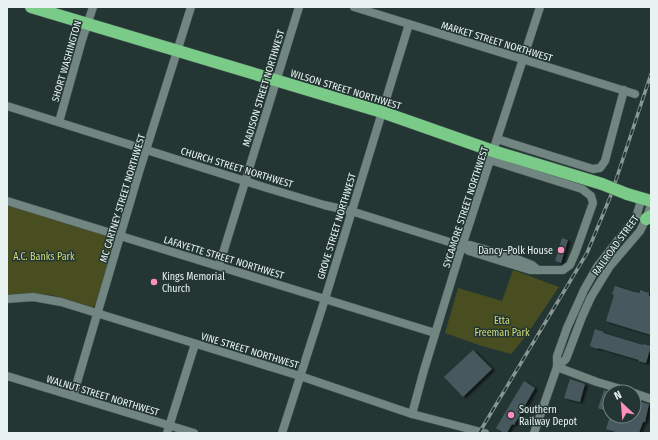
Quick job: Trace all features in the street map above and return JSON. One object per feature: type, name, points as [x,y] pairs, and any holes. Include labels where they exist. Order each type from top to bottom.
[{"type":"highway","name":"WILSON STREET NORTHWEST","points":[[31,7],[382,112],[491,155],[602,184],[627,194],[649,200]]},
{"type":"street","name":"SHORT WASHINGTON","points":[[59,122],[93,7]]},
{"type":"street","name":"MC CARTNEY STREET NORTHWEST","points":[[73,396],[120,236],[191,7]]},
{"type":"street","name":"MADISON STREET NORTHWEST","points":[[219,266],[299,7]]},
{"type":"street","name":"MARKET STREET NORTHWEST","points":[[354,7],[635,94]]},
{"type":"street","name":"SYCAMORE STREET NORTHWEST","points":[[412,414],[462,246],[540,7]]},
{"type":"street","name":"GROVE STREET NORTHWEST","points":[[282,433],[325,299],[409,24]]},
{"type":"street","points":[[497,139],[593,169],[600,168],[605,160],[624,90]]},
{"type":"street","name":"CHURCH STREET NORTHWEST","points":[[7,106],[324,205],[351,211],[462,246],[469,251],[489,258],[530,270],[563,270],[570,264],[576,251],[591,211],[593,203],[591,196],[582,189],[491,155]]},
{"type":"street","points":[[534,433],[557,367],[556,356],[584,290],[597,267],[615,243],[631,226],[636,218],[640,201],[649,200]]},
{"type":"street","name":"RAILROAD STREET","points":[[557,367],[566,359],[591,297],[610,266],[635,238],[648,218],[651,205],[649,200]]},
{"type":"street","name":"LAFAYETTE STREET NORTHWEST","points":[[7,201],[435,333]]},
{"type":"street","name":"VINE STREET NORTHWEST","points":[[7,299],[33,297],[46,299],[300,376],[412,414],[485,433]]},
{"type":"street","points":[[168,429],[195,344]]},
{"type":"street","points":[[557,367],[604,384]]},
{"type":"street","name":"WALNUT STREET NORTHWEST","points":[[7,376],[73,396],[168,429],[194,433]]},
{"type":"green space","name":"A.C. Banks Park","points":[[7,205],[113,238],[115,241],[95,305],[91,308],[52,295],[28,293],[7,295]]},
{"type":"green space","name":"Etta Freeman Park","points":[[513,270],[559,287],[525,337],[511,354],[445,333],[458,288],[502,301]]},
{"type":"building","name":"Dancy–Polk House","points":[[562,238],[568,240],[561,263],[555,261]]},
{"type":"building","points":[[615,286],[634,292],[640,293],[640,290],[649,293],[649,296],[651,296],[651,335],[606,321],[614,295],[612,294]]},
{"type":"building","points":[[595,329],[604,332],[603,333],[651,346],[646,363],[590,346]]},
{"type":"building","points":[[473,350],[492,369],[463,397],[444,377]]},
{"type":"building","points":[[570,379],[585,384],[580,402],[564,398]]},
{"type":"building","name":"Southern Railway Depot","points":[[524,381],[535,388],[514,425],[512,424],[507,433],[504,433],[496,428]]},
{"type":"building","points":[[602,396],[602,410],[598,408]]},
{"type":"building","points":[[642,402],[649,404],[645,422],[643,422],[639,433],[619,433],[606,429],[608,424],[642,424]]},
{"type":"railway","points":[[479,433],[587,253],[611,195],[651,74]]},
{"type":"place","name":"Dancy–Polk House","points":[[561,250]]},
{"type":"place","name":"Kings Memorial Church","points":[[154,282]]},
{"type":"place","name":"Southern Railway Depot","points":[[511,415]]}]
